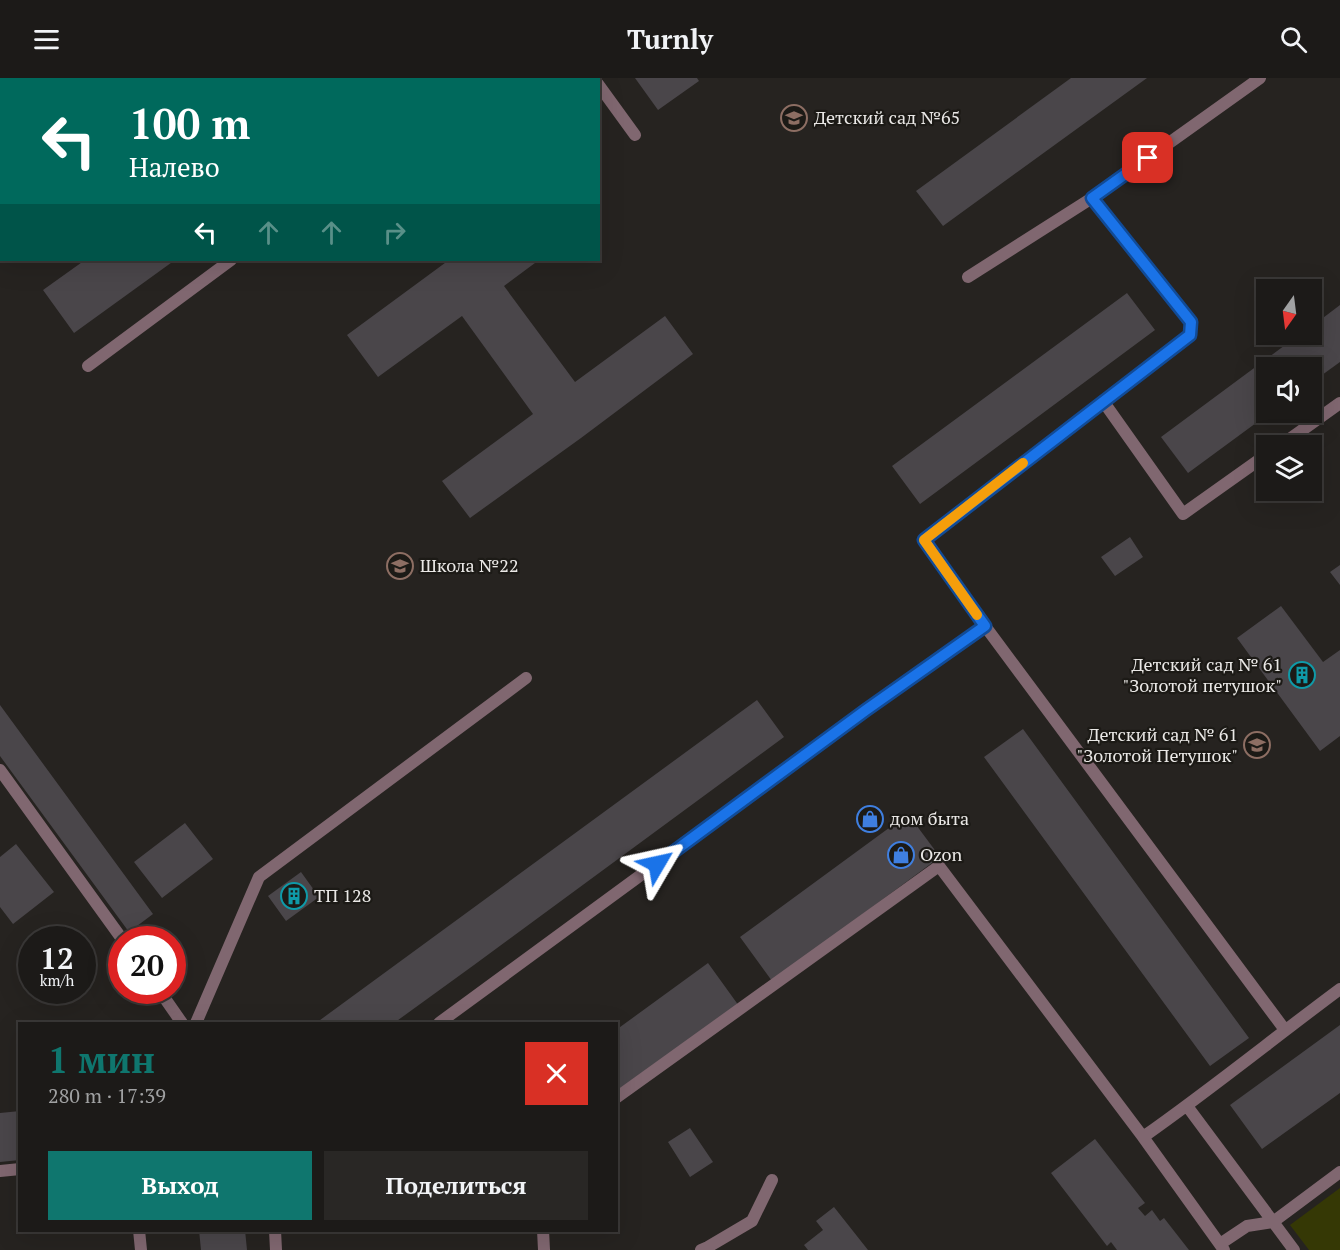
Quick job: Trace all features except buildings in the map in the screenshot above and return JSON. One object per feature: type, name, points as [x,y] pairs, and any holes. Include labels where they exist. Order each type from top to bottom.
[{"type":"lane","points":[[968,277],[1092,198],[1260,78]]},
{"type":"lane","points":[[600,87],[635,135]]},
{"type":"lane","points":[[1092,198],[1191,322],[1190,335],[924,540],[985,626],[1285,1030]]},
{"type":"lane","points":[[87,366],[230,261]]},
{"type":"lane","points":[[1103,401],[1183,514],[1256,463]]},
{"type":"lane","points":[[1295,435],[1340,403]]},
{"type":"lane","points":[[440,1022],[866,710],[985,626]]},
{"type":"lane","points":[[196,1022],[259,877],[526,678]]},
{"type":"lane","points":[[0,770],[113,926]]},
{"type":"lane","points":[[618,1097],[939,866],[1143,1137],[1222,1247],[1247,1226],[1273,1222],[1340,1172]]},
{"type":"lane","points":[[1143,1137],[1340,989]]},
{"type":"lane","points":[[169,1004],[181,1022]]},
{"type":"lane","points":[[1187,1106],[1294,1250]]},
{"type":"lane","points":[[0,1171],[18,1169]]},
{"type":"lane","points":[[701,1250],[752,1221],[772,1180]]},
{"type":"lane","points":[[139,1232],[141,1250]]},
{"type":"lane","points":[[275,1232],[276,1250]]},
{"type":"lane","points":[[543,1232],[544,1250]]},
{"type":"shaded area","points":[[1340,1188],[1340,1250],[1309,1250],[1290,1225]]},
{"type":"slow traffic","points":[[977,615],[924,540],[1023,463]]},
{"type":"place","name":"Детский сад №65","points":[[794,118]]},
{"type":"place","name":"Школа №22","points":[[400,566]]},
{"type":"place","name":"Детский сад № 61 \"Золотой петушок\"","points":[[1302,675]]},
{"type":"place","name":"Детский сад № 61 \"Золотой Петушок\"","points":[[1257,745]]},
{"type":"place","name":"дом быта","points":[[870,819]]},
{"type":"place","name":"Ozon","points":[[901,855]]},
{"type":"place","name":"ТП 128","points":[[294,896]]},
{"type":"route","points":[[657,864],[866,710],[985,626],[924,540],[1190,335],[1191,322],[1092,198],[1148,158]]}]
